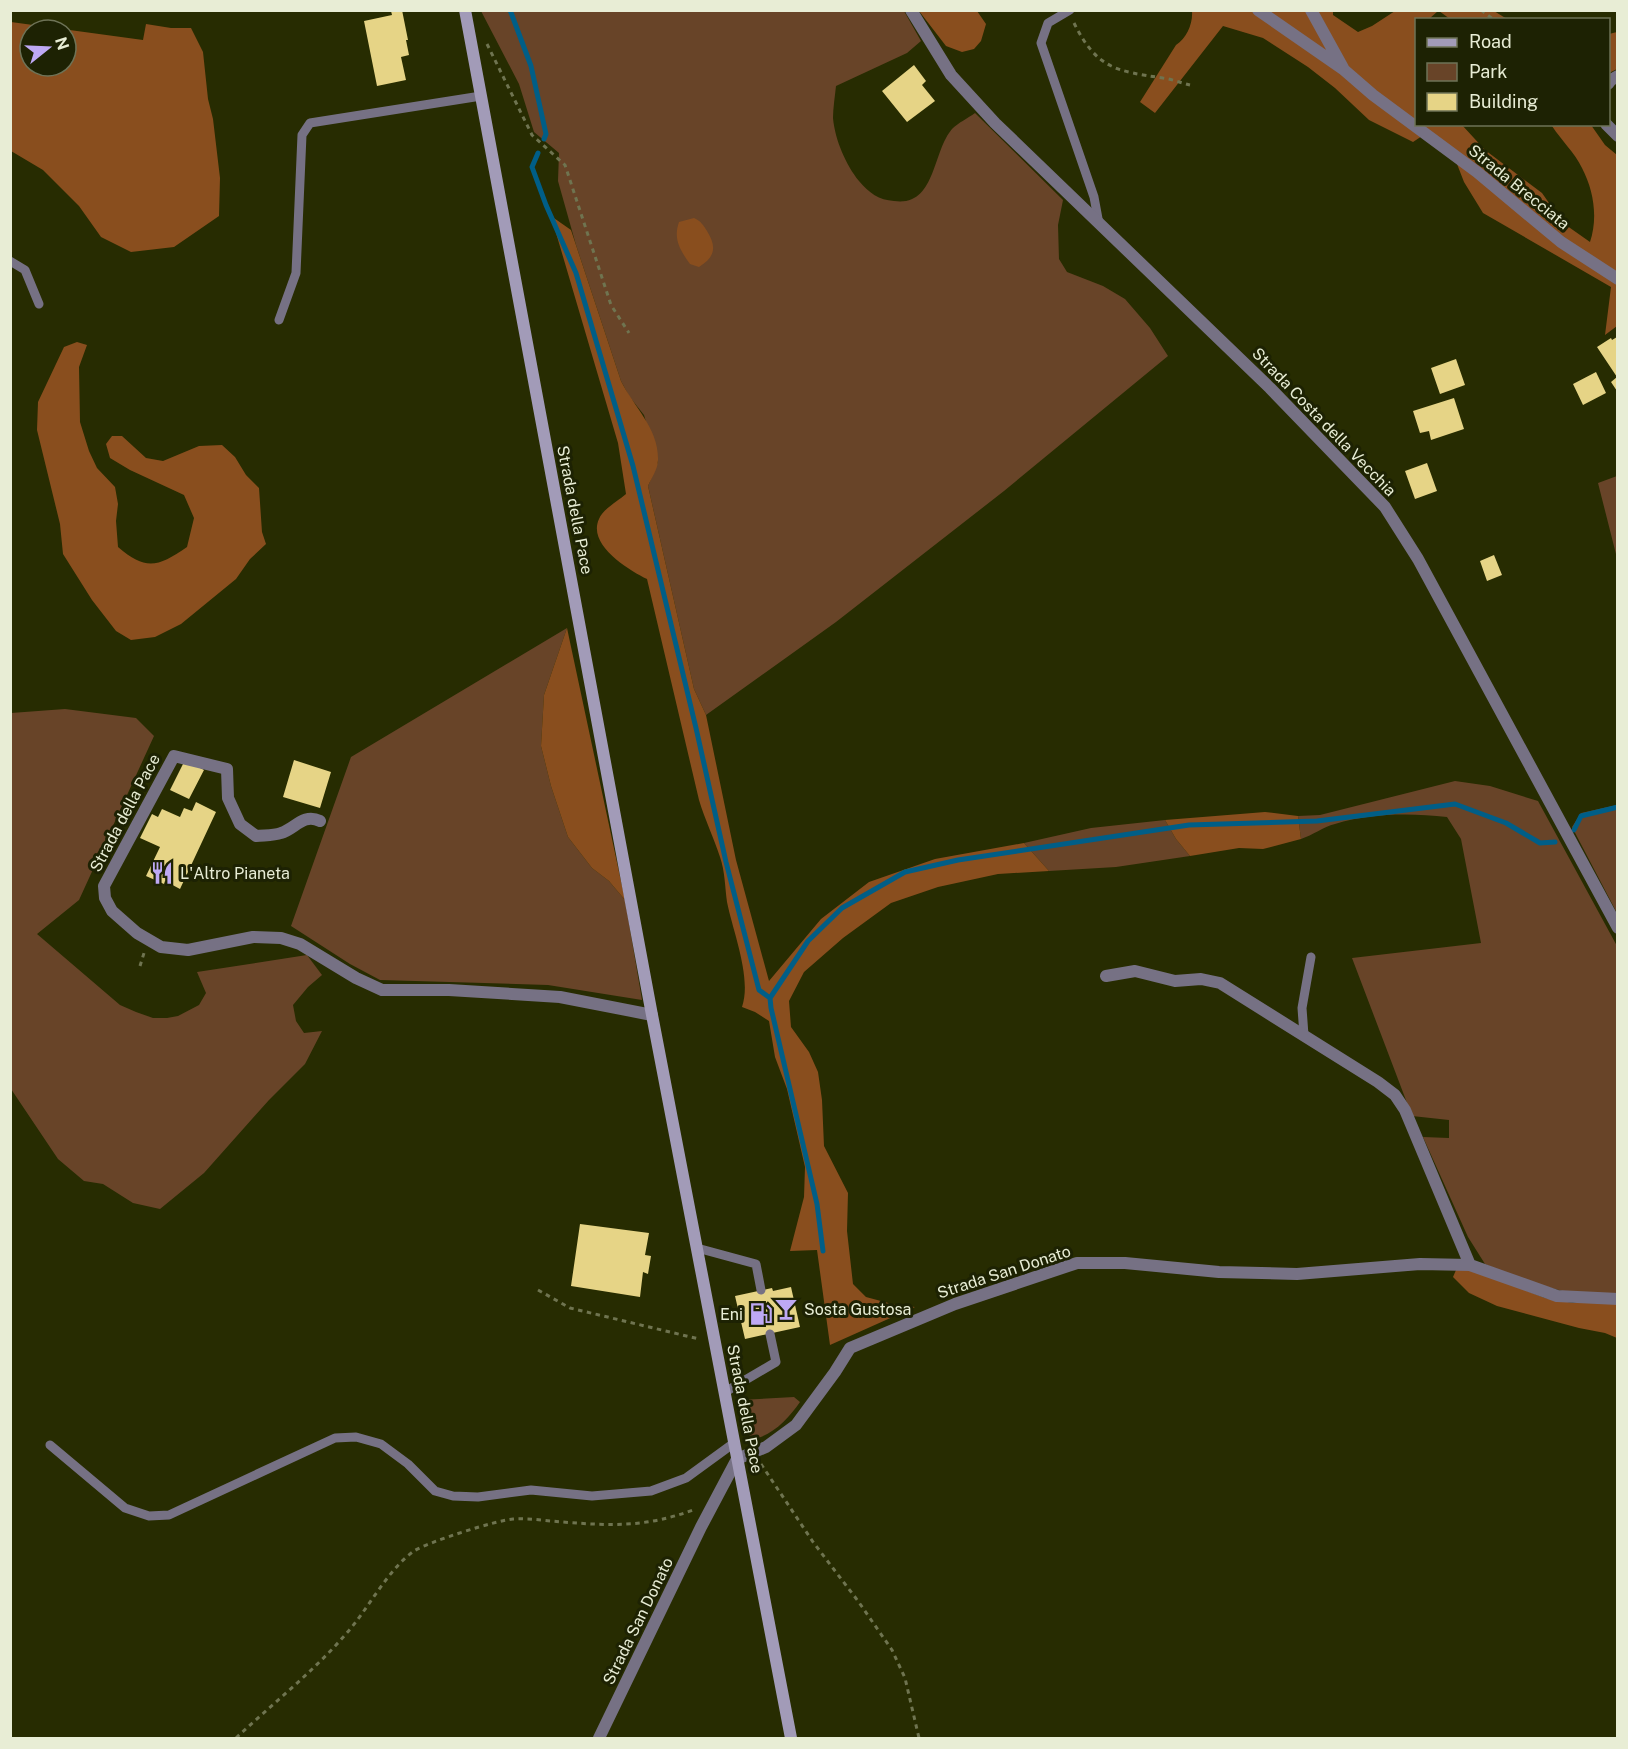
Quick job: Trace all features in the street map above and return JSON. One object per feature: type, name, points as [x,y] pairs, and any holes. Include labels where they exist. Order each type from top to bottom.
[{"type":"street","name":"Strada della Pace","points":[[465,10],[652,1015],[791,1738]]},
{"type":"street","name":"Strada Costa della Vecchia","points":[[910,10],[951,75],[994,123],[1270,388],[1385,507],[1418,559],[1617,928]]},
{"type":"street","name":"Strada Brecciata","points":[[1258,10],[1343,69],[1373,95],[1477,172],[1561,242],[1617,279]]},
{"type":"street","points":[[1311,10],[1336,52],[1343,69]]},
{"type":"street","name":"Strada della Pace","points":[[320,820],[314,818],[303,820],[281,833],[256,836],[240,824],[228,798],[227,769],[174,756],[104,886],[105,898],[112,911],[137,933],[161,947],[188,950],[253,937],[281,938],[300,944],[356,978],[382,990],[449,990],[560,997],[652,1015]]},
{"type":"street","points":[[1106,976],[1135,971],[1174,981],[1201,979],[1220,983],[1395,1095],[1405,1110],[1470,1265]]},
{"type":"street","name":"Strada San Donato","points":[[599,1738],[737,1459],[766,1447],[796,1425],[850,1348],[955,1304],[1077,1263],[1125,1263],[1219,1272],[1297,1274],[1420,1264],[1470,1265],[1557,1296],[1617,1299]]},
{"type":"lane","points":[[1069,11],[1048,23],[1041,43],[1094,197],[1099,224]]},
{"type":"lane","points":[[279,320],[296,273],[302,135],[310,123],[482,96]]},
{"type":"lane","points":[[10,261],[25,270],[39,304]]},
{"type":"lane","points":[[1304,1035],[1302,1008],[1311,957]]},
{"type":"lane","points":[[697,1248],[756,1264],[761,1290]]},
{"type":"lane","points":[[725,1392],[776,1362],[770,1334]]},
{"type":"lane","points":[[50,1445],[125,1508],[148,1516],[169,1515],[335,1438],[356,1437],[381,1444],[408,1464],[435,1491],[462,1497],[531,1490],[592,1496],[651,1491],[686,1478],[734,1443]]},
{"type":"path","points":[[1069,11],[1081,37],[1095,56],[1107,65],[1122,71],[1165,78],[1190,85]]},
{"type":"path","points":[[469,30],[487,44],[532,135],[565,165],[611,305],[628,333]]},
{"type":"path","points":[[538,1290],[570,1308],[715,1343]]},
{"type":"path","points":[[753,1452],[813,1542],[892,1650],[905,1678],[920,1738]]},
{"type":"path","points":[[236,1738],[304,1677],[346,1634],[397,1566],[429,1543],[512,1519],[600,1525],[637,1524],[669,1519],[715,1502]]},
{"type":"green space","points":[[481,11],[904,11],[921,41],[907,53],[836,86],[833,118],[836,135],[854,175],[871,192],[884,199],[908,201],[918,196],[926,187],[945,139],[952,129],[975,113],[1063,200],[1058,225],[1059,259],[1067,272],[1103,286],[1125,299],[1150,328],[1168,356],[1004,491],[836,622],[706,715],[694,689],[648,486],[658,462],[644,415],[621,381],[576,245],[558,181],[559,153],[534,132],[519,84]]},
{"type":"green space","points":[[1617,476],[1617,558],[1598,483]]},
{"type":"green space","points":[[567,628],[544,695],[541,746],[568,837],[592,868],[609,881],[625,900],[642,1000],[548,985],[380,980],[350,964],[291,926],[351,757]]},
{"type":"green space","points":[[65,709],[136,718],[154,736],[79,900],[37,934],[120,1005],[153,1018],[178,1016],[199,1005],[206,993],[197,972],[307,955],[322,975],[293,1005],[296,1021],[304,1033],[322,1031],[305,1064],[269,1100],[204,1173],[160,1209],[133,1203],[103,1184],[84,1181],[58,1159],[11,1089],[11,713]]},
{"type":"green space","points":[[1455,781],[1490,786],[1538,801],[1617,946],[1617,1296],[1566,1292],[1519,1279],[1485,1264],[1468,1237],[1423,1137],[1449,1138],[1449,1120],[1412,1116],[1352,958],[1481,943],[1461,839],[1447,817],[1405,815],[1362,818],[1331,825],[1301,839],[1298,816],[1320,815]]},
{"type":"green space","points":[[1618,805],[1617,913],[1572,827],[1581,813]]},
{"type":"green space","points":[[1165,820],[1176,839],[1190,856],[1116,867],[1049,871],[1024,843],[1091,828]]},
{"type":"green space","points":[[794,1397],[800,1402],[775,1429],[755,1439],[750,1436],[743,1422],[740,1400]]},
{"type":"shaded area","points":[[919,11],[977,11],[986,24],[981,41],[974,49],[962,52],[946,46]]},
{"type":"shaded area","points":[[1192,11],[1333,11],[1333,15],[1358,32],[1395,11],[1438,11],[1430,18],[1415,18],[1415,126],[1463,126],[1485,150],[1542,193],[1563,223],[1590,242],[1594,224],[1594,205],[1589,186],[1579,162],[1552,126],[1592,126],[1605,145],[1617,155],[1617,326],[1605,335],[1611,287],[1483,213],[1464,182],[1450,146],[1428,132],[1413,142],[1369,120],[1335,88],[1308,67],[1263,38],[1223,26],[1155,113],[1140,102],[1176,45],[1186,34]]},
{"type":"shaded area","points":[[1439,11],[1494,11],[1505,18],[1449,18]]},
{"type":"shaded area","points":[[11,22],[18,23],[18,78],[78,78],[78,31],[143,40],[146,24],[191,28],[203,52],[208,99],[213,119],[220,178],[219,216],[174,247],[131,252],[101,237],[79,206],[43,170],[11,151]]},
{"type":"shaded area","points":[[1617,32],[1617,69],[1610,72],[1610,34]]},
{"type":"shaded area","points":[[551,216],[571,230],[621,381],[654,438],[658,463],[648,486],[694,689],[706,715],[736,860],[769,981],[821,919],[869,882],[935,859],[1024,843],[1049,871],[998,874],[938,887],[891,903],[843,938],[804,972],[789,1001],[791,1027],[809,1052],[818,1072],[824,1146],[848,1193],[847,1231],[853,1284],[866,1297],[915,1307],[830,1345],[817,1250],[790,1251],[804,1197],[805,1167],[787,1089],[775,1057],[769,1021],[742,1007],[745,983],[727,902],[723,868],[699,800],[647,579],[621,563],[604,547],[599,538],[597,529],[601,515],[626,494],[618,443]]},
{"type":"shaded area","points":[[694,218],[706,229],[713,247],[711,255],[699,267],[690,264],[677,239],[679,222]]},
{"type":"shaded area","points":[[77,342],[87,345],[79,367],[80,422],[97,468],[115,487],[118,504],[116,521],[118,547],[144,563],[152,564],[168,559],[187,547],[194,518],[184,495],[110,458],[106,444],[112,436],[122,436],[146,458],[163,461],[199,446],[222,445],[235,457],[246,475],[259,488],[262,532],[266,544],[250,559],[236,579],[181,624],[155,637],[131,640],[116,631],[92,600],[63,554],[60,524],[37,430],[38,402],[64,347]]},
{"type":"shaded area","points":[[567,628],[625,900],[609,881],[592,868],[568,837],[541,746],[544,695]]},
{"type":"shaded area","points":[[1265,812],[1298,816],[1301,839],[1263,849],[1239,848],[1190,856],[1176,839],[1165,820]]},
{"type":"shaded area","points":[[1456,1270],[1474,1270],[1545,1298],[1573,1303],[1617,1303],[1617,1338],[1497,1306],[1469,1293],[1453,1277]]},
{"type":"building","points":[[402,10],[409,55],[401,57],[406,80],[377,86],[364,21],[392,15],[391,11]]},
{"type":"building","points":[[914,65],[926,81],[922,85],[935,101],[907,122],[882,91]]},
{"type":"building","points":[[1617,337],[1617,377],[1597,347]]},
{"type":"building","points":[[1456,359],[1465,385],[1440,394],[1431,368]]},
{"type":"building","points":[[1596,372],[1606,393],[1583,405],[1573,384]]},
{"type":"building","points":[[1617,377],[1617,391],[1611,382]]},
{"type":"building","points":[[1454,398],[1464,429],[1431,440],[1429,431],[1420,433],[1413,411]]},
{"type":"building","points":[[1427,463],[1437,491],[1415,499],[1405,471]]},
{"type":"building","points":[[1494,555],[1502,575],[1487,581],[1480,561]]},
{"type":"building","points":[[185,760],[204,770],[189,799],[170,790]]},
{"type":"building","points":[[294,760],[331,772],[320,808],[283,797]]},
{"type":"building","points":[[196,802],[216,812],[180,889],[165,881],[164,884],[146,876],[160,847],[140,838],[152,814],[158,817],[162,809],[180,817],[184,808],[192,811]]},
{"type":"building","points":[[580,1224],[649,1233],[645,1255],[651,1256],[648,1274],[643,1272],[640,1297],[571,1286]]},
{"type":"building","points":[[791,1287],[800,1327],[745,1339],[735,1296],[772,1288],[773,1291]]},
{"type":"waterway","points":[[510,10],[531,66],[546,134],[544,139]]},
{"type":"waterway","points":[[538,153],[532,167],[576,273],[633,466],[726,862],[759,990],[770,998]]},
{"type":"waterway","points":[[823,1251],[817,1204],[770,998],[808,941],[842,908],[905,872],[958,860],[1189,825],[1317,821],[1455,804],[1506,823],[1540,843],[1555,842]]},
{"type":"waterway","points":[[1574,830],[1581,816],[1618,807]]},
{"type":"place","name":"L'Altro Pianeta","points":[[162,873]]},
{"type":"place","name":"Sosta Gustosa","points":[[786,1309]]},
{"type":"place","name":"Eni","points":[[761,1314]]}]
